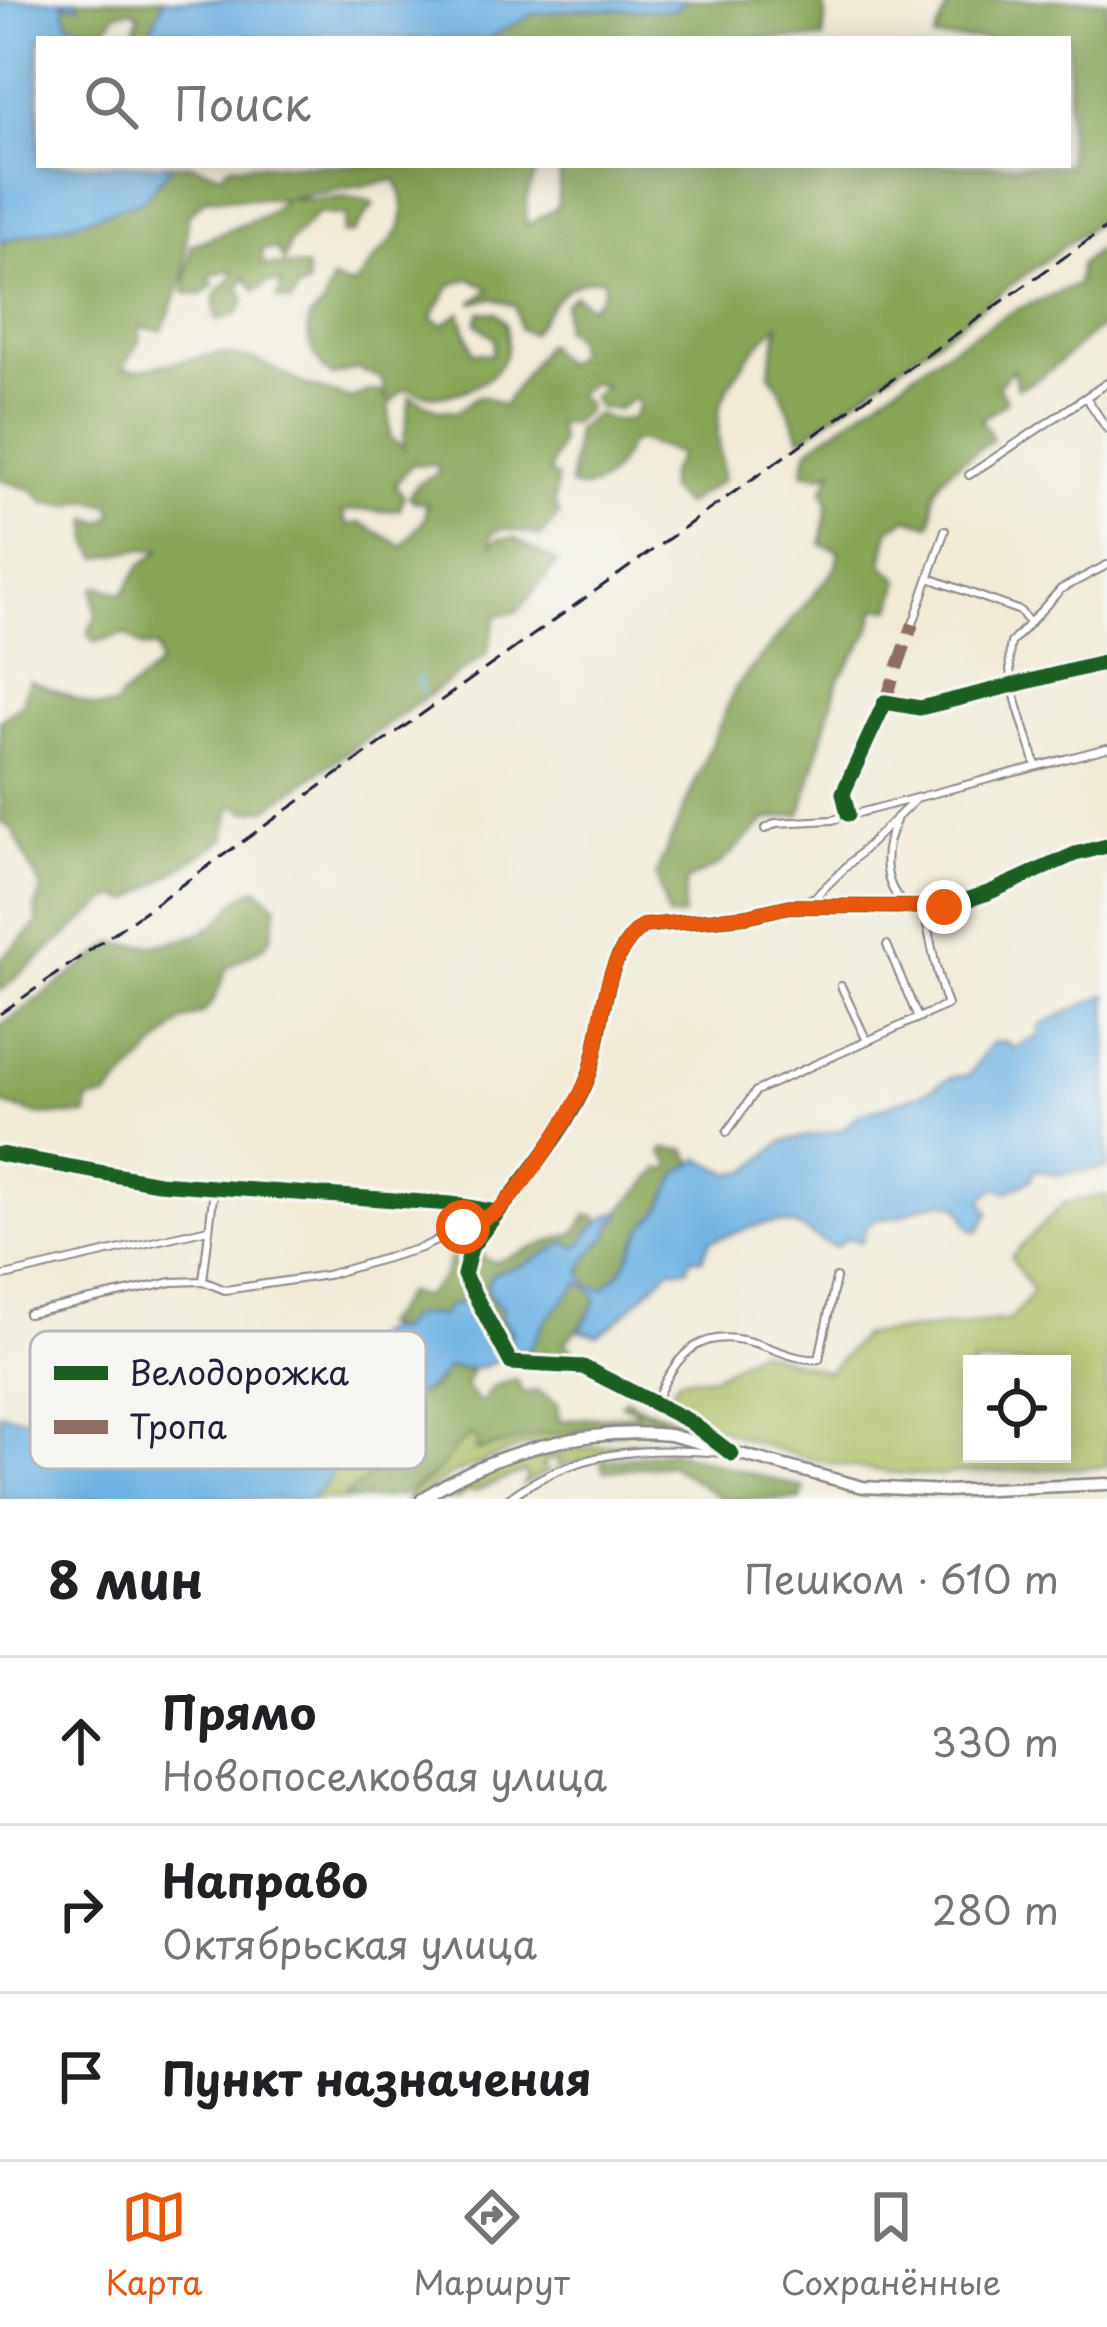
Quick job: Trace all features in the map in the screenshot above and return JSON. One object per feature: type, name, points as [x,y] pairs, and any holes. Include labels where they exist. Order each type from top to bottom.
[{"type":"main road","points":[[422,1499],[488,1462],[554,1444],[654,1433],[833,1482],[884,1489],[1003,1490],[1107,1484]]},
{"type":"street","points":[[969,475],[1107,383]]},
{"type":"street","points":[[1086,397],[1107,429]]},
{"type":"street","points":[[913,624],[945,530]]},
{"type":"street","points":[[1036,765],[1014,686],[1008,654],[1011,644],[1061,589],[1107,565]]},
{"type":"street","points":[[929,578],[1020,611],[1028,621]]},
{"type":"street","points":[[848,814],[843,794],[885,702],[920,708],[1107,662]]},
{"type":"street","points":[[765,829],[776,823],[832,820],[1107,748]]},
{"type":"street","points":[[732,1454],[689,1421],[583,1367],[516,1364],[508,1359],[467,1285],[468,1252],[583,1091],[612,971],[625,945],[643,926],[747,916],[814,897],[921,796]]},
{"type":"street","points":[[901,813],[889,836],[886,865],[896,895],[912,908]]},
{"type":"street","points":[[790,906],[923,909],[966,901],[1075,854],[1107,846]]},
{"type":"street","points":[[727,1132],[756,1091],[947,1005],[933,965],[934,948],[923,909]]},
{"type":"street","points":[[887,945],[918,1018]]},
{"type":"street","points":[[841,986],[867,1041]]},
{"type":"street","points":[[0,1154],[214,1189],[451,1204],[496,1212]]},
{"type":"street","points":[[203,1281],[214,1189]]},
{"type":"street","points":[[28,1314],[172,1282],[203,1281],[225,1290],[327,1275],[421,1248],[496,1212]]},
{"type":"street","points":[[0,1277],[208,1229]]},
{"type":"street","points":[[655,1403],[680,1356],[711,1340],[744,1338],[799,1358],[819,1359],[836,1278]]},
{"type":"street","points":[[508,1499],[557,1469],[599,1456],[667,1448],[732,1454]]},
{"type":"street","points":[[871,1499],[884,1489]]},
{"type":"green space","points":[[77,0],[164,0],[148,36],[136,36],[139,15],[132,10],[116,13],[104,31],[67,23],[63,3],[79,4]]},
{"type":"green space","points":[[687,0],[822,0],[826,15],[823,36],[493,36],[534,14],[580,9],[673,10]]},
{"type":"green space","points":[[945,0],[1107,0],[1107,215],[801,439],[769,372],[779,325],[749,355],[720,409],[723,480],[684,505],[668,490],[669,474],[680,454],[638,440],[628,445],[606,479],[590,487],[570,486],[576,430],[596,414],[613,420],[632,419],[639,405],[634,398],[618,409],[598,408],[592,397],[605,386],[591,383],[577,394],[586,412],[570,424],[557,423],[560,441],[549,472],[557,478],[554,505],[560,514],[541,536],[504,528],[491,534],[492,545],[498,539],[514,538],[557,563],[517,612],[497,615],[487,654],[268,808],[245,812],[237,805],[231,808],[225,839],[130,901],[108,900],[0,991],[0,960],[38,923],[35,909],[42,891],[12,829],[0,822],[0,720],[21,705],[29,680],[95,707],[114,707],[159,665],[157,648],[142,647],[126,634],[94,642],[88,633],[96,616],[93,590],[98,586],[123,594],[141,565],[161,550],[138,549],[99,558],[90,544],[89,519],[104,522],[114,514],[110,505],[88,500],[69,505],[45,503],[33,490],[0,480],[0,242],[143,200],[170,168],[202,168],[221,174],[227,168],[537,168],[527,197],[526,226],[557,207],[556,168],[1071,168],[1071,36],[935,36],[949,5]],"holes":[[[396,180],[402,222],[393,239],[353,286],[332,280],[323,306],[309,318],[308,327],[312,350],[325,370],[332,376],[357,369],[381,378],[388,401],[382,392],[368,391],[351,399],[304,384],[256,360],[221,353],[137,370],[123,368],[140,340],[140,327],[162,330],[184,277],[188,215],[207,198],[285,199],[266,215],[192,245],[184,292],[201,295],[214,285],[208,277],[232,269],[232,279],[216,296],[216,320],[237,314],[245,300],[239,287],[245,277],[255,291],[270,282],[282,283],[277,299],[291,302],[308,285],[306,267],[263,265],[262,249],[277,249],[284,262],[289,243],[318,213],[346,216],[342,234],[353,233],[374,204],[354,198],[290,198]],[[470,278],[490,289],[472,303],[492,298],[515,306],[520,329],[531,334],[569,288],[604,279],[603,293],[591,307],[575,295],[565,303],[563,330],[575,338],[576,353],[563,365],[546,344],[503,406],[478,397],[456,412],[438,410],[410,396],[403,447],[390,437],[389,405],[402,391],[436,396],[465,390],[491,376],[506,353],[506,324],[496,313],[480,312],[476,323],[495,340],[492,355],[473,352],[460,313],[443,325],[431,318],[451,285]],[[412,464],[437,465],[438,473],[409,495],[426,504],[425,519],[402,546],[361,523],[347,525],[343,512],[400,509],[404,496],[395,485]]]},
{"type":"green space","points":[[1107,241],[1107,323],[1029,383],[1017,388],[1013,369],[998,386],[1007,401],[981,419],[993,439],[943,477],[934,495],[930,525],[907,518],[889,530],[882,564],[900,580],[892,609],[876,608],[870,632],[838,680],[801,814],[766,820],[719,865],[686,881],[683,916],[668,917],[656,874],[736,687],[835,569],[839,551],[821,544],[828,503],[823,490],[833,470],[821,475],[803,472],[808,449],[946,350],[1015,310],[1077,285],[1080,265]]},
{"type":"green space","points":[[256,888],[277,905],[271,937],[227,968],[203,1013],[182,1021],[106,1098],[88,1100],[87,1115],[39,1115],[0,1103],[0,1027],[114,943],[151,945],[189,937],[218,921]]},
{"type":"green space","points":[[664,1149],[686,1150],[694,1164],[679,1172],[622,1270],[603,1289],[589,1285],[581,1273],[589,1255],[608,1235],[609,1225],[660,1169],[669,1170],[672,1165]]},
{"type":"green space","points":[[1107,1195],[1107,1467],[941,1476],[833,1464],[732,1434],[665,1402],[679,1379],[715,1376],[758,1350],[828,1372],[863,1335],[1011,1320],[1033,1292],[1011,1257],[1064,1203]]},
{"type":"green space","points":[[587,1215],[597,1216],[598,1223],[584,1243],[575,1247],[567,1242],[524,1265],[500,1271],[496,1298],[503,1307],[504,1325],[511,1331],[506,1344],[466,1272],[473,1250],[490,1226],[479,1247],[485,1259],[496,1262],[576,1232]]},
{"type":"green space","points":[[450,1258],[496,1344],[490,1348],[464,1302],[442,1316],[411,1317],[398,1331],[380,1325],[405,1293],[425,1296],[443,1278]]},
{"type":"green space","points":[[581,1282],[592,1290],[596,1301],[564,1343],[571,1347],[568,1361],[546,1361],[545,1351],[535,1361],[516,1361],[509,1349],[529,1351],[557,1304]]},
{"type":"green space","points":[[447,1367],[472,1370],[465,1386],[476,1400],[483,1401],[494,1386],[516,1379],[523,1393],[539,1391],[557,1404],[559,1421],[635,1414],[637,1410],[621,1404],[626,1399],[671,1423],[540,1435],[476,1451],[477,1440],[471,1435],[433,1475],[411,1490],[387,1497],[341,1499],[380,1469],[426,1469],[426,1391],[434,1388]]},
{"type":"green space","points":[[646,1408],[682,1421],[685,1427],[633,1430],[516,1449],[450,1475],[418,1499],[404,1499],[472,1435],[476,1450],[540,1435],[671,1423]]},
{"type":"green space","points":[[650,1444],[557,1467],[562,1460],[550,1459],[541,1466],[549,1471],[523,1485],[524,1471],[469,1490],[457,1499],[440,1499],[510,1465],[560,1452]]},
{"type":"green space","points":[[671,1451],[804,1488],[801,1499],[723,1499],[671,1465],[604,1471],[601,1462]]},
{"type":"green space","points":[[327,1469],[380,1469],[341,1499],[310,1499],[327,1483]]},
{"type":"water","points":[[0,0],[77,0],[80,6],[63,3],[68,23],[112,36],[36,36],[36,168],[170,168],[143,200],[0,242]]},
{"type":"water","points":[[164,0],[687,0],[673,10],[580,9],[534,14],[493,36],[148,36]]},
{"type":"water","points":[[1107,994],[1107,1168],[1057,1175],[1035,1169],[1031,1180],[1007,1192],[996,1188],[982,1200],[989,1213],[978,1232],[970,1228],[959,1206],[944,1202],[875,1220],[865,1229],[862,1242],[847,1238],[835,1247],[782,1223],[761,1224],[710,1240],[702,1259],[691,1258],[687,1269],[670,1269],[597,1335],[580,1330],[596,1301],[580,1282],[543,1324],[529,1351],[509,1349],[481,1367],[447,1367],[426,1388],[426,1331],[398,1331],[406,1320],[417,1315],[442,1316],[447,1307],[464,1301],[490,1347],[496,1344],[500,1349],[510,1340],[511,1331],[501,1318],[503,1307],[490,1297],[487,1286],[493,1274],[524,1265],[567,1242],[575,1247],[584,1243],[598,1223],[620,1211],[618,1221],[614,1219],[581,1272],[589,1285],[603,1289],[622,1270],[679,1172],[700,1159],[732,1174],[748,1171],[784,1141],[842,1130],[858,1115],[921,1094],[950,1078],[969,1075],[991,1043],[1004,1042],[1015,1048],[1039,1036],[1040,1025]]},
{"type":"water","points":[[0,1413],[26,1418],[30,1414],[30,1469],[333,1469],[327,1483],[310,1499],[0,1499]]},
{"type":"waterway","points":[[826,4],[827,0]]},
{"type":"waterway","points":[[418,677],[423,693]]},
{"type":"railway","points":[[0,1014],[1107,227]]},
{"type":"marked path","points":[[885,702],[913,624]]},
{"type":"cycle path","points":[[848,814],[843,793],[885,702],[920,708],[1107,662]]},
{"type":"cycle path","points":[[732,1454],[689,1421],[583,1367],[511,1363],[464,1275],[471,1248],[554,1139],[581,1094],[618,957],[643,926],[747,916],[790,906],[944,907],[1075,854],[1107,846]]},
{"type":"cycle path","points":[[0,1154],[158,1183],[451,1204],[496,1212]]},
{"type":"route","points":[[463,1227],[496,1212],[583,1091],[612,971],[625,945],[643,926],[708,922],[790,906],[944,907]]}]
